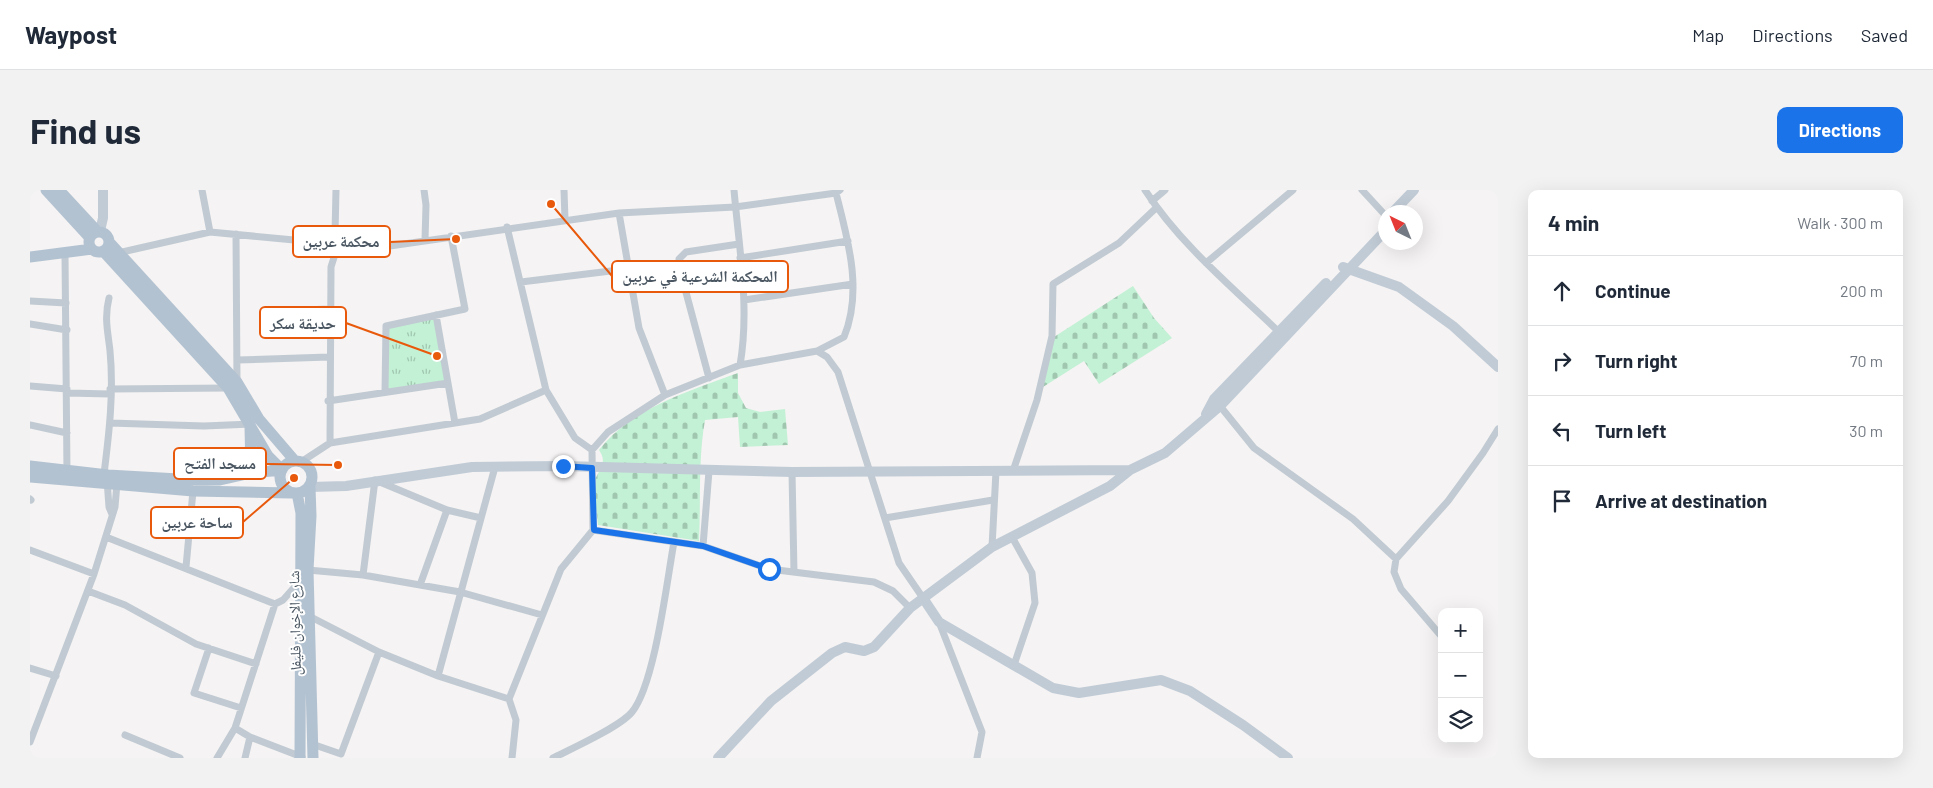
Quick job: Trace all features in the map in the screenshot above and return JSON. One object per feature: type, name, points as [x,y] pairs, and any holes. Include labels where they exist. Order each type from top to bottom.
[{"type":"main road","points":[[46,190],[97,241],[233,385]]},
{"type":"main road","points":[[59,190],[97,241],[118,253],[233,385],[255,422],[268,456],[282,470],[282,484],[294,493]]},
{"type":"main road","points":[[97,241],[103,218],[103,190]]},
{"type":"main road","points":[[1400,205],[1414,190]]},
{"type":"main road","points":[[1408,205],[1422,190]]},
{"type":"main road","points":[[718,758],[771,701],[790,684],[838,649],[845,647],[864,651],[874,648],[910,608],[992,547],[1110,486],[1130,470],[1164,453],[1204,417],[1220,406],[1378,230]]},
{"type":"main road","points":[[1204,417],[1214,399],[1279,332],[1378,237]]},
{"type":"main road","points":[[30,251],[97,241]]},
{"type":"main road","points":[[30,258],[65,254],[97,241]]},
{"type":"main road","points":[[1345,267],[1399,287],[1454,326],[1498,367]]},
{"type":"main road","points":[[255,422],[298,462],[310,470],[312,476],[310,487]]},
{"type":"main road","points":[[251,472],[255,422]]},
{"type":"main road","points":[[111,479],[220,480],[251,472],[282,470],[289,463],[298,462]]},
{"type":"main road","points":[[30,466],[67,475]]},
{"type":"main road","points":[[30,477],[67,475],[111,479],[194,491],[294,493],[310,487],[346,486],[375,480],[472,467],[792,472],[1130,470]]},
{"type":"main road","name":"شارع الإخوان فليفل","points":[[310,487],[311,508],[308,570],[313,758]]},
{"type":"main road","name":"شارع الإخوان فليفل","points":[[294,493],[301,513],[299,582],[302,757]]},
{"type":"main road","points":[[923,598],[939,622],[1053,688],[1079,693],[1161,680],[1190,691],[1288,758]]},
{"type":"street","points":[[202,190],[210,232]]},
{"type":"street","points":[[335,234],[336,190]]},
{"type":"street","points":[[424,190],[426,205],[424,240]]},
{"type":"street","points":[[564,190],[565,220]]},
{"type":"street","points":[[734,190],[744,300],[743,347],[740,365]]},
{"type":"street","points":[[1145,190],[1154,205],[1206,263],[1279,332]]},
{"type":"street","points":[[1013,471],[1037,400],[1052,336],[1053,284],[1119,243],[1154,205],[1165,190]]},
{"type":"street","points":[[1206,263],[1293,190]]},
{"type":"street","points":[[1362,190],[1378,207]]},
{"type":"street","points":[[335,234],[327,238],[326,243],[330,250],[362,250],[507,227],[619,213],[736,207],[838,192],[848,241],[853,284],[854,309],[844,338],[818,351],[740,365],[665,395],[608,432],[592,450],[594,530],[561,569],[509,699],[516,720],[512,758]]},
{"type":"street","points":[[619,213],[627,269],[639,328],[665,395]]},
{"type":"street","points":[[507,227],[546,390],[575,438],[592,450]]},
{"type":"street","points":[[118,253],[210,232],[326,243]]},
{"type":"street","points":[[30,386],[67,391],[110,391],[233,385],[237,360],[236,234]]},
{"type":"street","points":[[330,443],[328,401],[330,267],[339,250],[342,238],[335,234]]},
{"type":"street","points":[[385,392],[386,326],[465,309],[451,236]]},
{"type":"street","points":[[740,258],[848,241]]},
{"type":"street","points":[[709,378],[688,301],[679,259],[686,252],[739,244]]},
{"type":"street","points":[[65,254],[67,475]]},
{"type":"street","points":[[521,282],[627,269]]},
{"type":"street","points":[[744,300],[853,284]]},
{"type":"street","points":[[31,738],[88,591],[112,514],[108,507],[111,479],[110,351],[106,334],[106,311],[109,298]]},
{"type":"street","points":[[30,301],[66,303]]},
{"type":"street","points":[[277,311],[330,309]]},
{"type":"street","points":[[436,315],[455,423]]},
{"type":"street","points":[[30,324],[67,330]]},
{"type":"street","points":[[818,351],[827,357],[838,372],[899,563],[923,598]]},
{"type":"street","points":[[237,360],[329,357]]},
{"type":"street","points":[[328,401],[448,383]]},
{"type":"street","points":[[298,462],[330,443],[480,419],[546,390]]},
{"type":"street","points":[[1220,406],[1254,448],[1352,519],[1396,559]]},
{"type":"street","points":[[110,423],[255,422]]},
{"type":"street","points":[[30,425],[67,433]]},
{"type":"street","points":[[1438,632],[1401,589],[1394,572],[1396,559],[1448,501],[1498,429]]},
{"type":"street","points":[[438,676],[495,467]]},
{"type":"street","points":[[703,546],[709,471]]},
{"type":"street","points":[[992,547],[996,471]]},
{"type":"street","points":[[792,472],[794,572]]},
{"type":"street","points":[[363,575],[375,480],[447,510],[481,518]]},
{"type":"street","points":[[186,567],[194,491]]},
{"type":"street","points":[[885,518],[993,500]]},
{"type":"street","points":[[420,585],[447,510]]},
{"type":"street","points":[[594,530],[703,546],[769,569],[874,582],[892,592],[910,608]]},
{"type":"street","points":[[106,536],[275,604]]},
{"type":"street","points":[[1012,537],[1032,573],[1036,603],[1014,664]]},
{"type":"street","points":[[553,758],[600,734],[632,713],[645,688],[674,542]]},
{"type":"street","points":[[30,550],[94,574]]},
{"type":"street","points":[[308,570],[363,575],[460,592],[542,615]]},
{"type":"street","points":[[217,758],[235,728],[275,604],[283,600],[299,582]]},
{"type":"street","points":[[88,591],[125,605],[196,644],[256,664]]},
{"type":"street","points":[[309,616],[379,652],[438,676],[509,699]]},
{"type":"street","points":[[939,622],[982,732],[977,758]]},
{"type":"street","points":[[209,648],[194,693],[242,708]]},
{"type":"street","points":[[312,744],[342,754],[379,652]]},
{"type":"street","points":[[30,668],[56,676]]},
{"type":"street","points":[[235,728],[250,737],[302,757]]},
{"type":"street","points":[[125,735],[180,758]]},
{"type":"street","points":[[245,758],[250,737]]},
{"type":"green space","points":[[1133,286],[1154,318],[1172,338],[1099,384],[1084,361],[1043,387],[1054,337]]},
{"type":"green space","points":[[434,318],[445,381],[388,389],[388,327]]},
{"type":"green space","points":[[738,373],[738,393],[746,408],[760,412],[785,409],[788,445],[740,447],[738,417],[705,420],[701,465],[699,541],[598,525],[595,480],[603,462],[599,450],[612,435],[645,412],[681,394]]},
{"type":"place","name":"المحكمة الشرعية في عربين","points":[[551,204]]},
{"type":"place","name":"محكمة عربين","points":[[456,239]]},
{"type":"place","name":"حديقة سكر","points":[[437,356]]},
{"type":"place","name":"مسجد الفتح","points":[[338,465]]},
{"type":"place","name":"ساحة عربين","points":[[294,478]]},
{"type":"route","points":[[563,466],[592,468],[594,530],[703,546],[769,569]]}]
